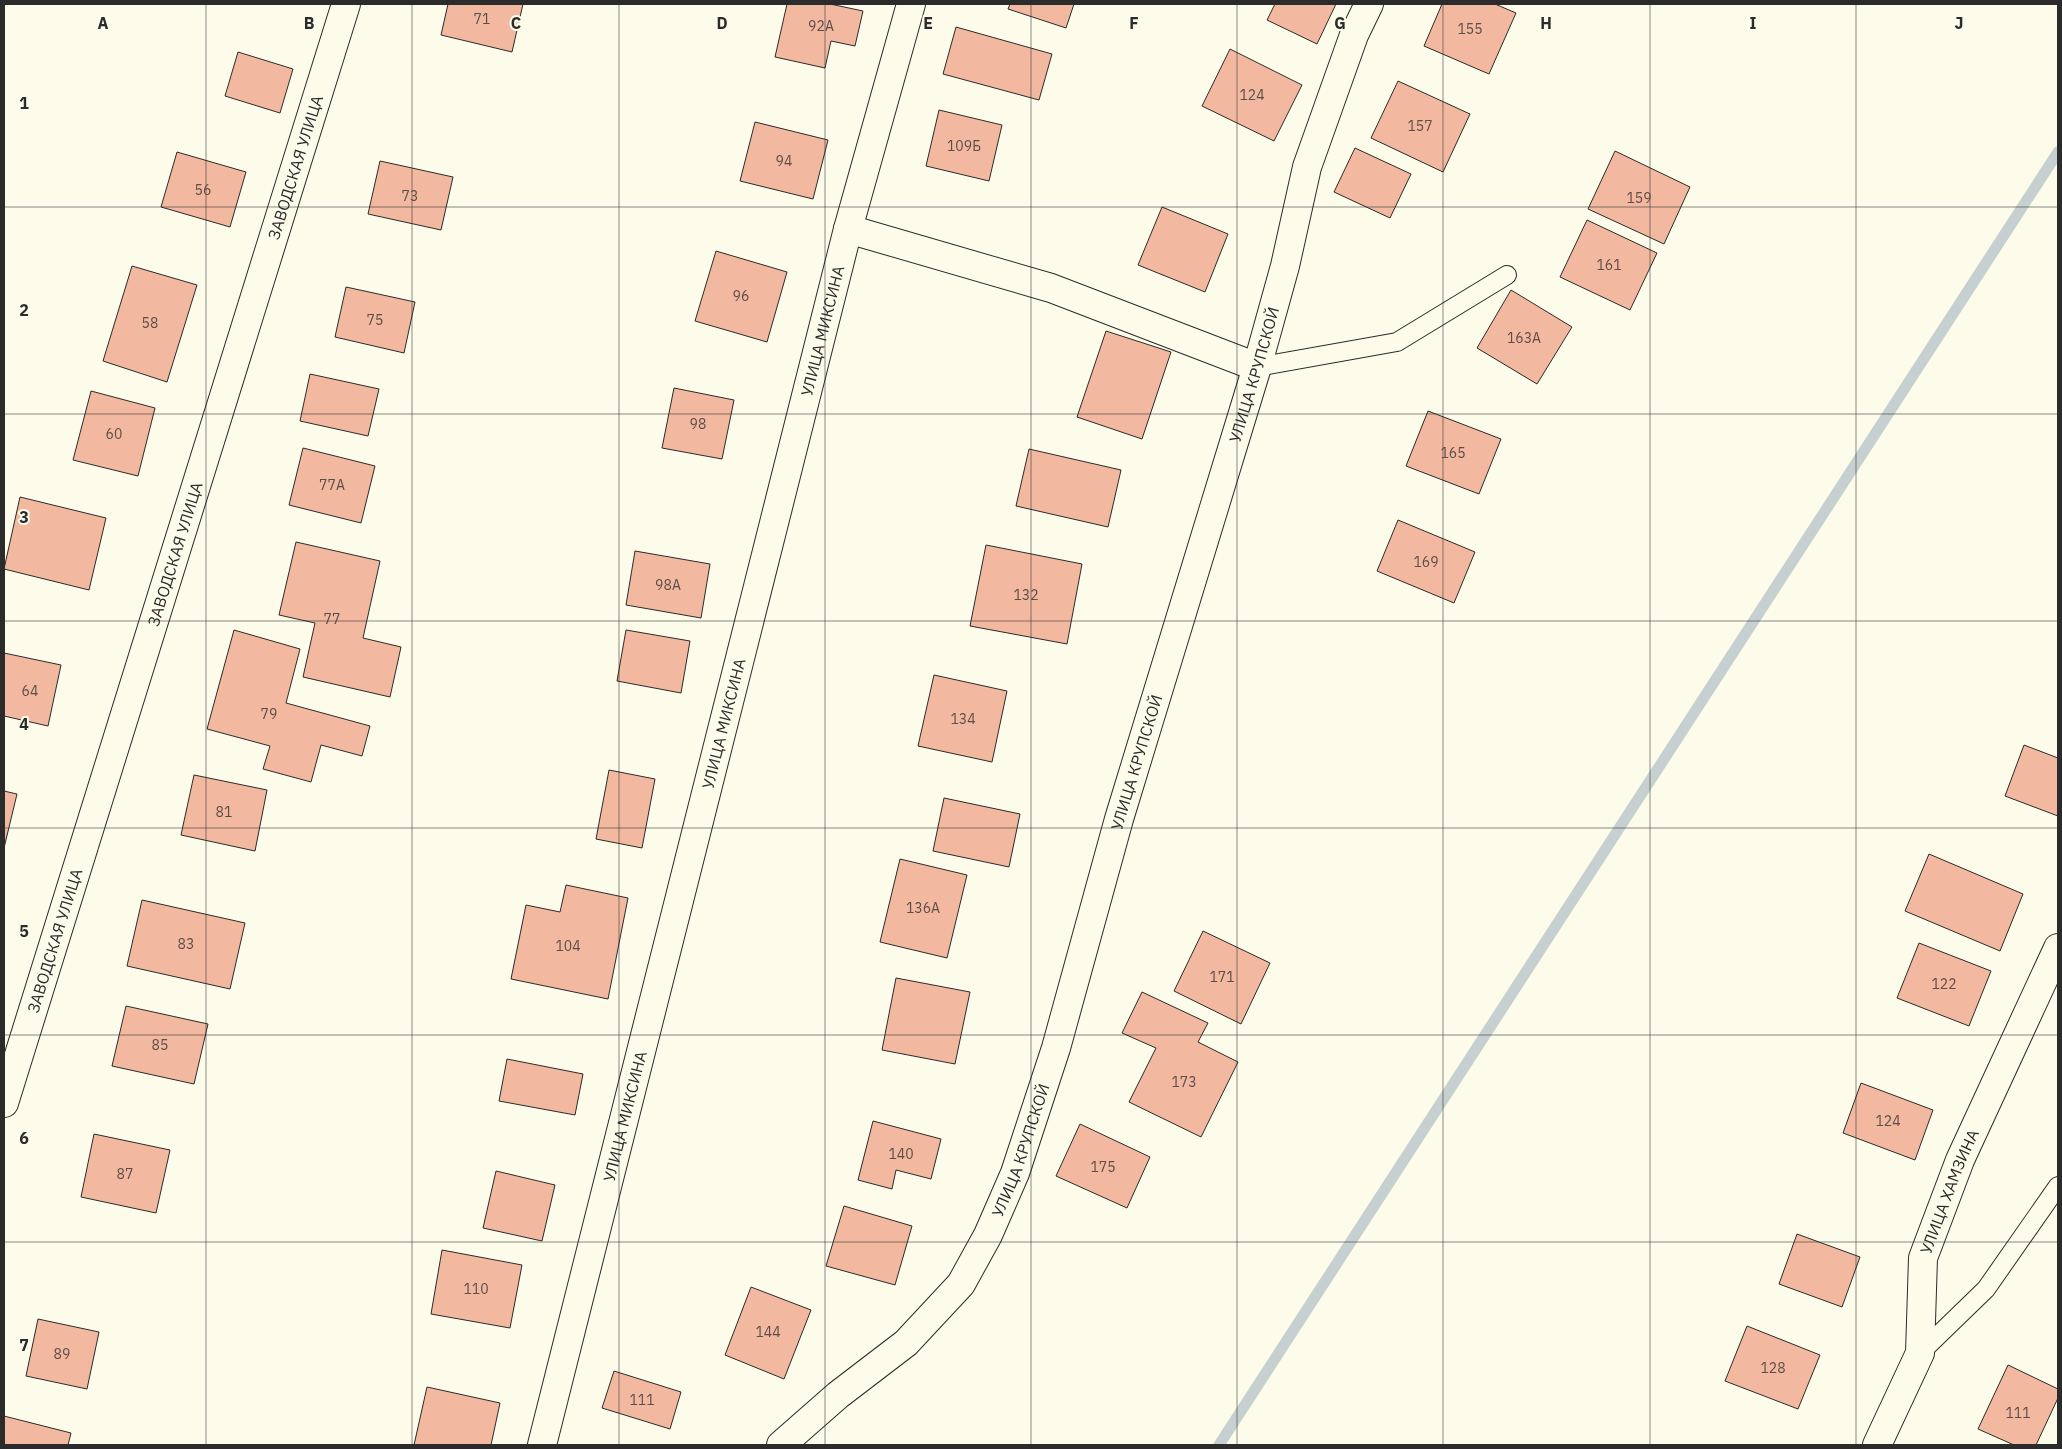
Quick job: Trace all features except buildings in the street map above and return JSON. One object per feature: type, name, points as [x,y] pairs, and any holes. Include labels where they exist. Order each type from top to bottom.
[{"type":"street","name":"ЗАВОДСКАЯ УЛИЦА","points":[[4,1103],[346,4]]},
{"type":"street","name":"УЛИЦА МИКСИНА","points":[[542,1445],[848,229],[911,4]]},
{"type":"street","name":"УЛИЦА КРУПСКОЙ","points":[[781,1445],[838,1396],[906,1343],[961,1284],[988,1235],[1015,1173],[1056,1048],[1119,819],[1257,367],[1285,266],[1307,167],[1354,35],[1369,4]]},
{"type":"street","points":[[848,229],[1051,288],[1257,367]]},
{"type":"street","name":"УЛИЦА ХАМЗИНА","points":[[1877,1445],[1920,1352],[1923,1258],[1960,1160],[2058,948]]},
{"type":"lane","points":[[1257,367],[1397,342],[1507,275]]},
{"type":"lane","points":[[1920,1352],[1986,1289],[2058,1186]]},
{"type":"waterway","points":[[1219,1445],[2058,152]]}]
